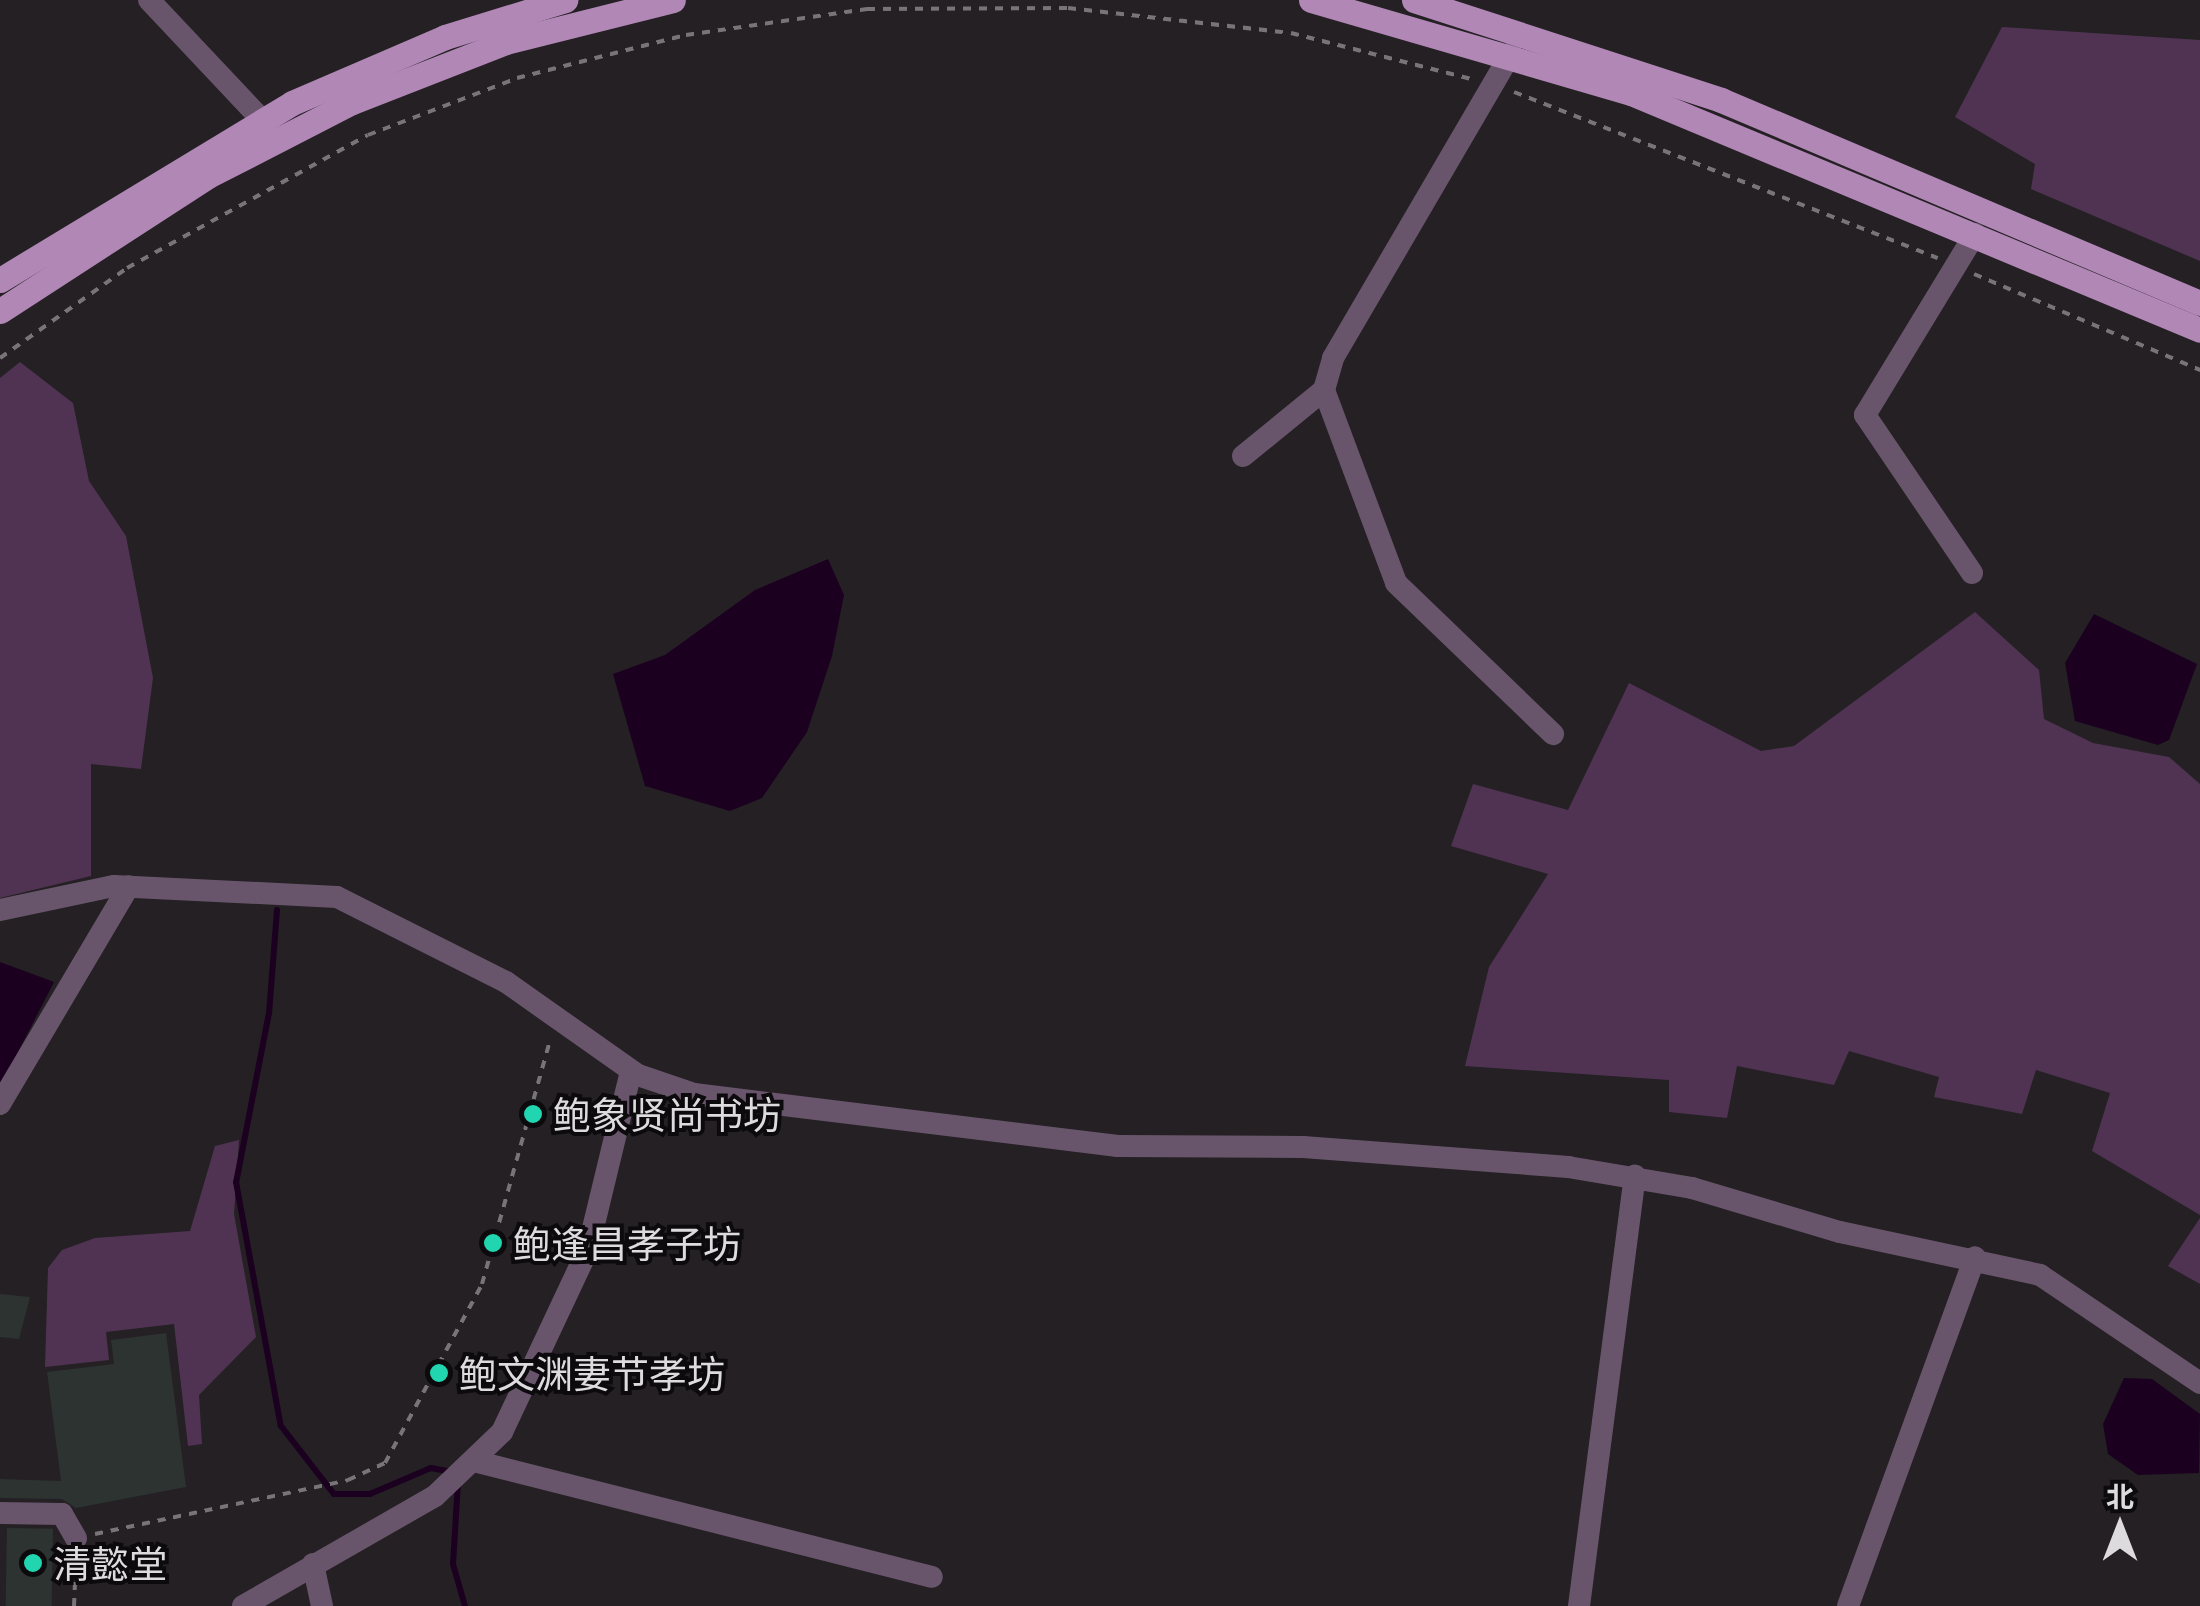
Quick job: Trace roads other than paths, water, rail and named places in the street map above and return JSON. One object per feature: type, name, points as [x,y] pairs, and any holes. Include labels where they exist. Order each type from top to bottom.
[{"type":"main road","points":[[0,280],[261,119],[394,58],[565,0]]},
{"type":"main road","points":[[0,311],[208,176],[352,102],[506,42],[673,0]]},
{"type":"main road","points":[[1310,0],[1511,53],[1712,123],[2200,330]]},
{"type":"main road","points":[[1414,0],[1721,100],[2200,303]]},
{"type":"street","points":[[149,0],[261,119]]},
{"type":"street","points":[[1243,456],[1324,390],[1333,358],[1511,53]]},
{"type":"street","points":[[1972,573],[1865,416],[1975,234]]},
{"type":"street","points":[[1324,390],[1396,583],[1552,734]]},
{"type":"street","points":[[0,910],[129,886],[336,896],[389,915],[556,1017],[631,1070],[694,1094],[1118,1146],[1303,1147],[1635,1176],[1840,1232],[1975,1257],[2063,1286],[2200,1384]]},
{"type":"street","points":[[0,1104],[129,886]]},
{"type":"street","points":[[244,1606],[478,1462],[529,1382],[588,1249],[631,1070]]},
{"type":"street","points":[[1579,1606],[1635,1176]]},
{"type":"street","points":[[1848,1606],[1975,1257]]},
{"type":"street","points":[[478,1462],[932,1576]]},
{"type":"street","points":[[0,1513],[62,1514],[76,1538]]},
{"type":"street","points":[[313,1564],[322,1606]]},
{"type":"waterway","points":[[277,910],[269,1013],[236,1182],[281,1426],[334,1494],[370,1494],[431,1468],[451,1472]]},
{"type":"waterway","points":[[458,1482],[453,1564],[465,1606]]},
{"type":"place","name":"鲍象贤尚书坊","points":[[533,1114]]},
{"type":"place","name":"鲍逢昌孝子坊","points":[[493,1243]]},
{"type":"place","name":"鲍文渊妻节孝坊","points":[[439,1373]]},
{"type":"place","name":"清懿堂","points":[[33,1563]]}]
